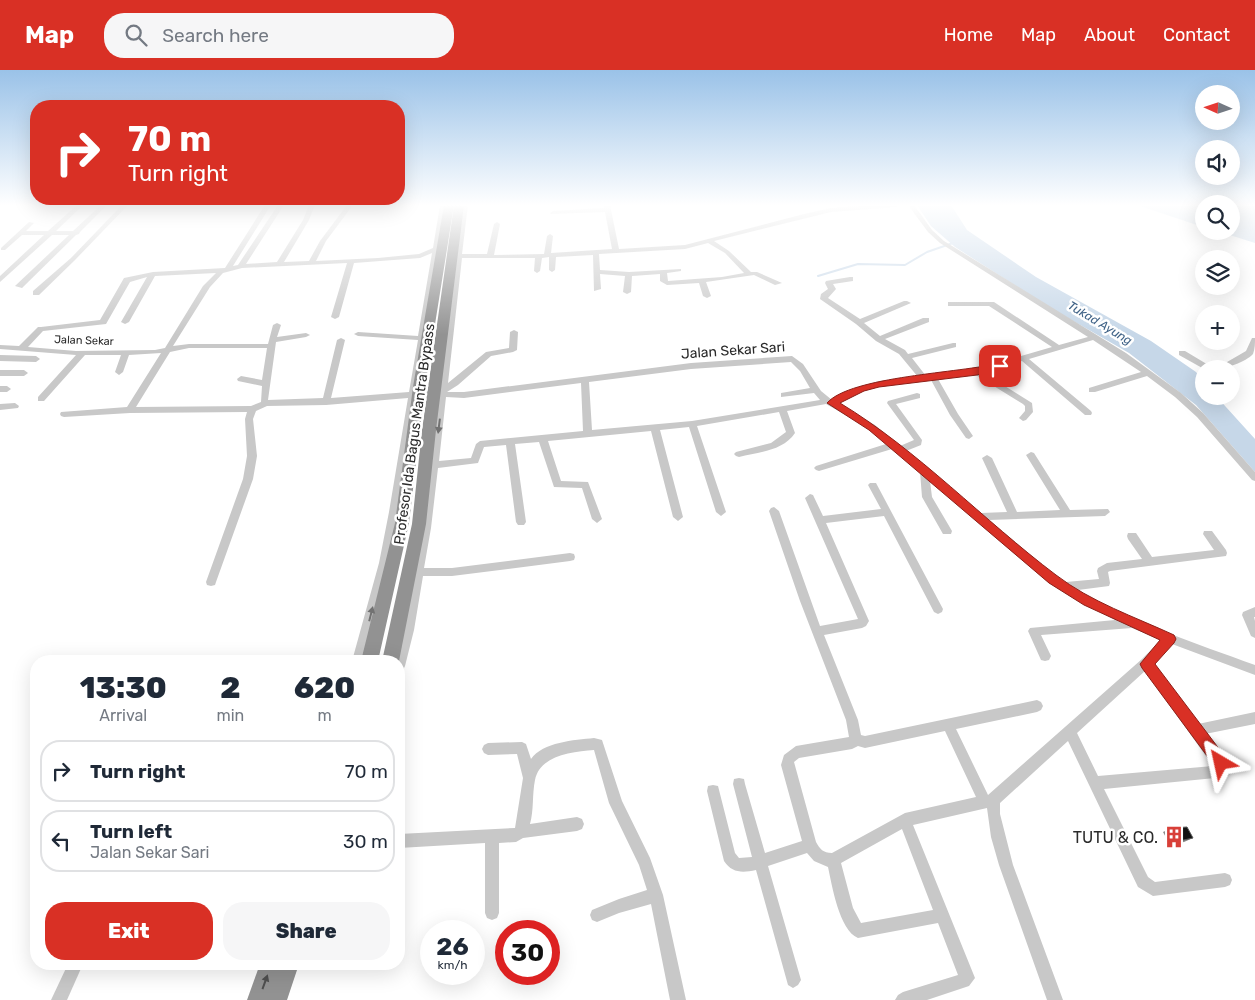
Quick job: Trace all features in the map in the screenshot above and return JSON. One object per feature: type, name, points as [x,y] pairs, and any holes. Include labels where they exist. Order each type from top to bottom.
[{"type":"highway","name":"Profesor Ida Bagus Mantra Bypass","points":[[371,655],[385,601],[402,523],[415,395],[431,290],[444,248]]},
{"type":"highway","name":"Profesor Ida Bagus Mantra Bypass","points":[[391,655],[416,544],[440,392],[456,256],[455,248]]},
{"type":"highway","points":[[258,1000],[269,970]]},
{"type":"highway","points":[[276,1000],[286,970]]},
{"type":"street","points":[[0,280],[35,248]]},
{"type":"street","points":[[19,286],[60,248]]},
{"type":"street","points":[[36,293],[83,248]]},
{"type":"street","points":[[130,410],[208,286],[227,269],[239,248]]},
{"type":"street","points":[[241,266],[253,248]]},
{"type":"street","points":[[279,264],[289,248]]},
{"type":"street","points":[[311,263],[320,248]]},
{"type":"street","points":[[457,248],[456,256],[490,257],[596,254],[678,248]]},
{"type":"street","points":[[490,257],[492,248]]},
{"type":"street","points":[[537,271],[547,248]]},
{"type":"street","points":[[721,248],[749,274]]},
{"type":"street","points":[[954,248],[1095,337],[1190,404],[1255,478]]},
{"type":"street","points":[[22,348],[41,328],[103,322],[126,281],[153,274],[227,269],[241,266],[351,262],[420,256],[434,250],[431,290],[420,338],[415,395],[391,529],[360,655]]},
{"type":"street","points":[[596,254],[597,290]]},
{"type":"street","points":[[546,255],[552,270]]},
{"type":"street","points":[[336,317],[351,262]]},
{"type":"street","points":[[597,272],[629,274],[679,270]]},
{"type":"street","points":[[663,271],[664,281],[667,283],[702,281],[757,273],[778,283]]},
{"type":"street","points":[[125,322],[153,274]]},
{"type":"street","points":[[626,292],[629,274]]},
{"type":"street","points":[[850,279],[829,283],[832,289],[823,298],[859,322],[879,339],[902,352],[929,378],[969,436]]},
{"type":"street","points":[[702,281],[707,296]]},
{"type":"street","points":[[859,322],[907,303]]},
{"type":"street","points":[[951,304],[991,304],[1057,347]]},
{"type":"street","points":[[879,339],[926,320]]},
{"type":"street","points":[[64,414],[130,410],[252,409],[266,403],[264,400],[277,325]]},
{"type":"street","points":[[401,655],[419,572],[434,465],[440,392],[455,383],[489,354],[513,350],[514,332]]},
{"type":"street","points":[[358,334],[420,338]]},
{"type":"street","name":"Jalan Sekar","points":[[0,347],[83,353],[126,353],[167,350],[189,346],[273,343],[306,335]]},
{"type":"street","points":[[434,465],[475,461],[479,444],[692,424],[830,402],[870,386],[895,381],[977,372],[1095,337]]},
{"type":"street","points":[[326,402],[341,340]]},
{"type":"street","points":[[1236,360],[1249,353],[1255,340]]},
{"type":"street","points":[[907,357],[953,345]]},
{"type":"street","points":[[41,400],[83,353]]},
{"type":"street","points":[[119,372],[126,353]]},
{"type":"street","points":[[1182,353],[1195,360]]},
{"type":"street","points":[[0,358],[36,359]]},
{"type":"street","name":"Jalan Sekar Sari","points":[[266,403],[326,402],[440,392],[464,395],[691,366],[786,359],[799,364],[815,390],[830,402],[861,419],[1041,570],[1064,587],[1133,623],[1170,639],[1255,670]]},
{"type":"street","points":[[1024,359],[1088,413]]},
{"type":"street","points":[[977,372],[1026,402],[1029,412],[1024,418]]},
{"type":"street","points":[[0,373],[24,373]]},
{"type":"street","points":[[1092,390],[1148,373]]},
{"type":"street","points":[[241,379],[267,384]]},
{"type":"street","points":[[585,379],[588,433]]},
{"type":"street","points":[[784,395],[815,390]]},
{"type":"street","points":[[819,468],[918,443],[918,440],[891,403],[917,396]]},
{"type":"street","points":[[0,407],[15,406]]},
{"type":"street","points":[[211,582],[248,479],[252,456],[249,419],[252,409]]},
{"type":"street","points":[[739,454],[779,444],[788,438],[792,433],[782,410]]},
{"type":"street","points":[[692,424],[721,512]]},
{"type":"street","points":[[655,428],[678,516]]},
{"type":"street","points":[[542,437],[557,485],[585,484],[597,519]]},
{"type":"street","points":[[510,440],[521,522]]},
{"type":"street","points":[[1031,455],[1068,514]]},
{"type":"street","points":[[987,458],[1014,516]]},
{"type":"street","points":[[924,473],[927,497],[947,530]]},
{"type":"street","points":[[874,485],[938,609]]},
{"type":"street","points":[[810,498],[864,620],[862,623],[817,631]]},
{"type":"street","points":[[774,510],[817,631],[852,720],[856,740]]},
{"type":"street","points":[[821,520],[887,512]]},
{"type":"street","points":[[979,517],[1105,512]]},
{"type":"street","points":[[1064,587],[1105,583],[1102,571],[1107,567],[1222,553],[1208,534]]},
{"type":"street","points":[[1132,536],[1150,562]]},
{"type":"street","points":[[419,572],[452,572],[570,557]]},
{"type":"street","points":[[1255,612],[1247,615],[1255,633]]},
{"type":"street","points":[[1045,656],[1034,631],[1133,623]]},
{"type":"street","points":[[1036,706],[865,742],[856,740],[852,743],[796,752],[788,759],[788,765],[810,846],[820,858],[833,860],[905,820],[989,801],[1146,664],[1170,639]]},
{"type":"street","points":[[1096,783],[1225,771],[1197,730],[1146,664]]},
{"type":"street","points":[[1197,730],[1255,718]]},
{"type":"street","points":[[948,724],[989,801],[1001,847],[1055,1000]]},
{"type":"street","points":[[1070,732],[1143,882],[1148,887],[1153,889],[1225,880]]},
{"type":"street","points":[[528,775],[534,764],[550,752],[598,744],[616,803],[645,864],[656,895],[678,1000]]},
{"type":"street","points":[[488,749],[522,748],[528,775],[525,817],[521,832]]},
{"type":"street","points":[[739,784],[762,861],[793,980]]},
{"type":"street","points":[[713,790],[730,856],[734,864],[739,865],[762,861],[810,846]]},
{"type":"street","points":[[903,1000],[964,981],[967,978],[905,820]]},
{"type":"street","points":[[405,841],[492,836],[577,824]]},
{"type":"street","points":[[492,836],[492,913]]},
{"type":"street","points":[[833,860],[848,914],[854,928],[858,931],[942,915]]},
{"type":"street","points":[[597,915],[656,895]]},
{"type":"street","points":[[59,1000],[73,970]]},
{"type":"water","name":"Tukad Ayung","points":[[957,248],[994,248],[1036,277],[1151,341],[1195,371],[1195,404],[1129,353],[1049,307]]},
{"type":"water","points":[[1196,405],[1224,405],[1255,439],[1255,472]]},
{"type":"building","points":[[1187,827],[1193,838],[1179,841],[1172,828]]},
{"type":"waterway","points":[[818,276],[858,264],[905,265],[927,252],[937,248]]},
{"type":"place","name":"TUTU & CO.","points":[[1174,837]]},
{"type":"route","points":[[1000,366],[977,372],[879,384],[847,394],[832,403],[851,412],[872,427],[924,473],[1053,580],[1079,597],[1170,639],[1146,664],[1221,763]]}]
